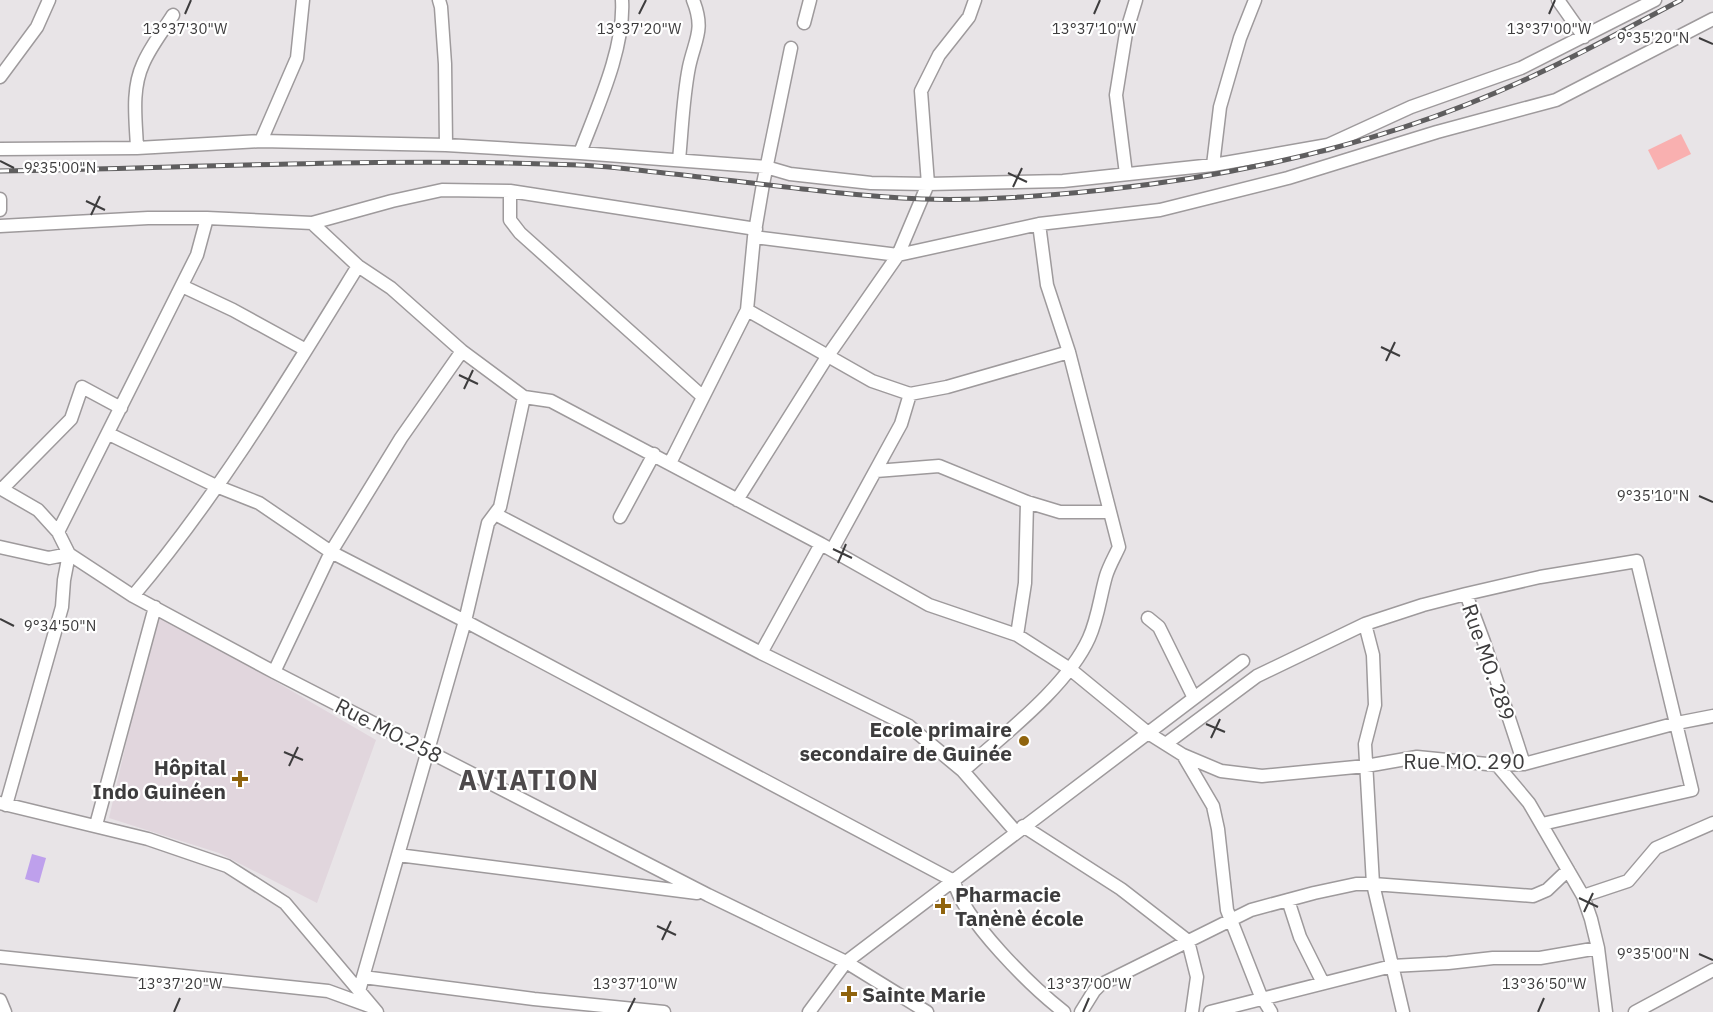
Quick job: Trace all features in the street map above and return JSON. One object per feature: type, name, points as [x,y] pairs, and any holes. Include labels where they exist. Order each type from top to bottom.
[{"type":"street","points":[[0,77],[37,27],[49,0]]},
{"type":"street","points":[[261,141],[297,58],[303,0]]},
{"type":"street","points":[[439,0],[445,64],[446,145]]},
{"type":"street","points":[[580,153],[616,52],[622,24],[622,0]]},
{"type":"street","points":[[679,160],[689,67],[699,34],[697,11],[693,0]]},
{"type":"street","points":[[804,22],[810,0]]},
{"type":"street","points":[[737,500],[827,357],[898,255],[928,184],[921,92],[939,56],[969,17],[975,0]]},
{"type":"street","points":[[1126,174],[1116,95],[1126,33],[1136,0]]},
{"type":"street","points":[[1212,165],[1220,107],[1240,38],[1255,0]]},
{"type":"street","points":[[1558,0],[1584,37]]},
{"type":"street","points":[[0,148],[137,148],[261,141],[446,145],[766,167],[790,174],[871,183],[1063,181],[1212,165],[1328,145],[1411,107],[1521,68],[1655,0]]},
{"type":"street","points":[[137,148],[135,101],[139,76],[143,63],[173,15]]},
{"type":"street","points":[[0,226],[148,218],[312,223],[442,190],[510,191],[898,255],[1039,224],[1160,210],[1288,178],[1437,132],[1556,100],[1713,19]]},
{"type":"street","points":[[670,463],[747,310],[755,233],[766,167],[791,48]]},
{"type":"street","points":[[510,191],[510,220],[520,233],[702,396]]},
{"type":"street","points":[[0,199],[0,210]]},
{"type":"street","points":[[58,532],[197,255],[207,218]]},
{"type":"street","points":[[312,223],[358,266],[391,288],[462,351],[524,397],[500,507],[488,523],[465,621],[359,991]]},
{"type":"street","points":[[963,771],[1042,700],[1070,669],[1088,641],[1095,624],[1106,575],[1119,546],[1069,352],[1047,285],[1039,224]]},
{"type":"street","points":[[133,596],[171,551],[216,486],[306,350],[358,266]]},
{"type":"street","points":[[182,286],[233,310],[306,350]]},
{"type":"street","points":[[747,310],[872,381],[910,394],[947,387],[1069,352]]},
{"type":"street","points":[[274,672],[332,552],[401,438],[462,351]]},
{"type":"street","points":[[121,408],[82,387],[71,419],[1,489],[38,510],[58,532],[69,554],[62,607],[3,804],[148,839],[227,866],[285,903],[374,1011]]},
{"type":"street","points":[[761,653],[876,471],[901,424],[910,394]]},
{"type":"street","name":"Rue MO. 290","points":[[524,397],[551,401],[827,547],[929,605],[1017,635],[1070,669],[1148,733],[1183,755],[1221,771],[1262,776],[1366,766],[1417,757],[1497,765],[1524,764],[1677,723],[1713,716]]},
{"type":"street","points":[[108,434],[259,504],[332,552],[954,881]]},
{"type":"street","points":[[620,517],[654,454]]},
{"type":"street","points":[[876,471],[939,466],[1027,502],[1060,512],[1110,512]]},
{"type":"street","points":[[1017,635],[1024,583],[1027,502]]},
{"type":"street","points":[[495,514],[761,653],[909,726],[963,771],[1020,829],[1120,889],[1188,941],[1197,977],[1192,1012]]},
{"type":"street","points":[[0,547],[49,558],[69,554]]},
{"type":"street","name":"Rue MO.258","points":[[69,554],[133,596],[274,672],[428,749],[708,895],[846,962],[927,1012]]},
{"type":"street","points":[[1167,743],[1257,676],[1365,624],[1466,594],[1540,577],[1637,561],[1692,790],[1542,824]]},
{"type":"street","name":"Rue MO. 289","points":[[1466,594],[1524,764]]},
{"type":"street","points":[[96,825],[155,607]]},
{"type":"street","points":[[1148,618],[1159,627],[1194,698]]},
{"type":"street","points":[[1365,624],[1373,655],[1375,705],[1365,744],[1373,884],[1403,1012]]},
{"type":"street","points":[[810,1012],[846,962],[1243,661]]},
{"type":"street","points":[[1183,755],[1213,806],[1218,829],[1227,910],[1263,998],[1271,1012]]},
{"type":"street","points":[[1497,765],[1529,803],[1583,896],[1598,948],[1606,1012]]},
{"type":"street","points":[[1583,896],[1628,881],[1656,848],[1713,823]]},
{"type":"street","points":[[398,855],[708,895]]},
{"type":"street","points":[[1081,1012],[1100,985],[1251,910],[1356,884],[1533,896],[1547,890],[1568,870]]},
{"type":"street","points":[[954,881],[956,892],[993,944],[1064,1012]]},
{"type":"street","points":[[1288,900],[1300,937],[1323,983]]},
{"type":"street","points":[[1210,1012],[1392,966],[1493,958],[1540,958],[1598,948]]},
{"type":"street","points":[[0,957],[328,991],[374,1011]]},
{"type":"street","points":[[1635,1012],[1713,970]]},
{"type":"street","points":[[363,977],[534,999],[664,1012]]},
{"type":"street","points":[[0,1000],[5,1012]]},
{"type":"shaded area","points":[[1681,134],[1691,154],[1658,170],[1648,150]]},
{"type":"shaded area","name":"Hôpital Indo Guinéen","points":[[156,612],[376,740],[317,903],[219,853],[109,818]]},
{"type":"shaded area","points":[[32,854],[46,858],[39,883],[25,879]]},
{"type":"railway","points":[[0,171],[362,163],[507,163],[600,166],[825,191],[922,199],[1013,198],[1103,190],[1159,183],[1269,163],[1324,150],[1431,118],[1535,75],[1681,0]]},
{"type":"place","name":"Ecole primaire secondaire de Guinée","points":[[1024,741]]},
{"type":"place","name":"Hôpital Indo Guinéen","points":[[240,779]]},
{"type":"place","name":"Pharmacie Tanènè école","points":[[943,906]]},
{"type":"place","name":"Sainte Marie","points":[[849,994]]},
{"type":"district","name":"AVIATION","points":[[529,779]]}]
